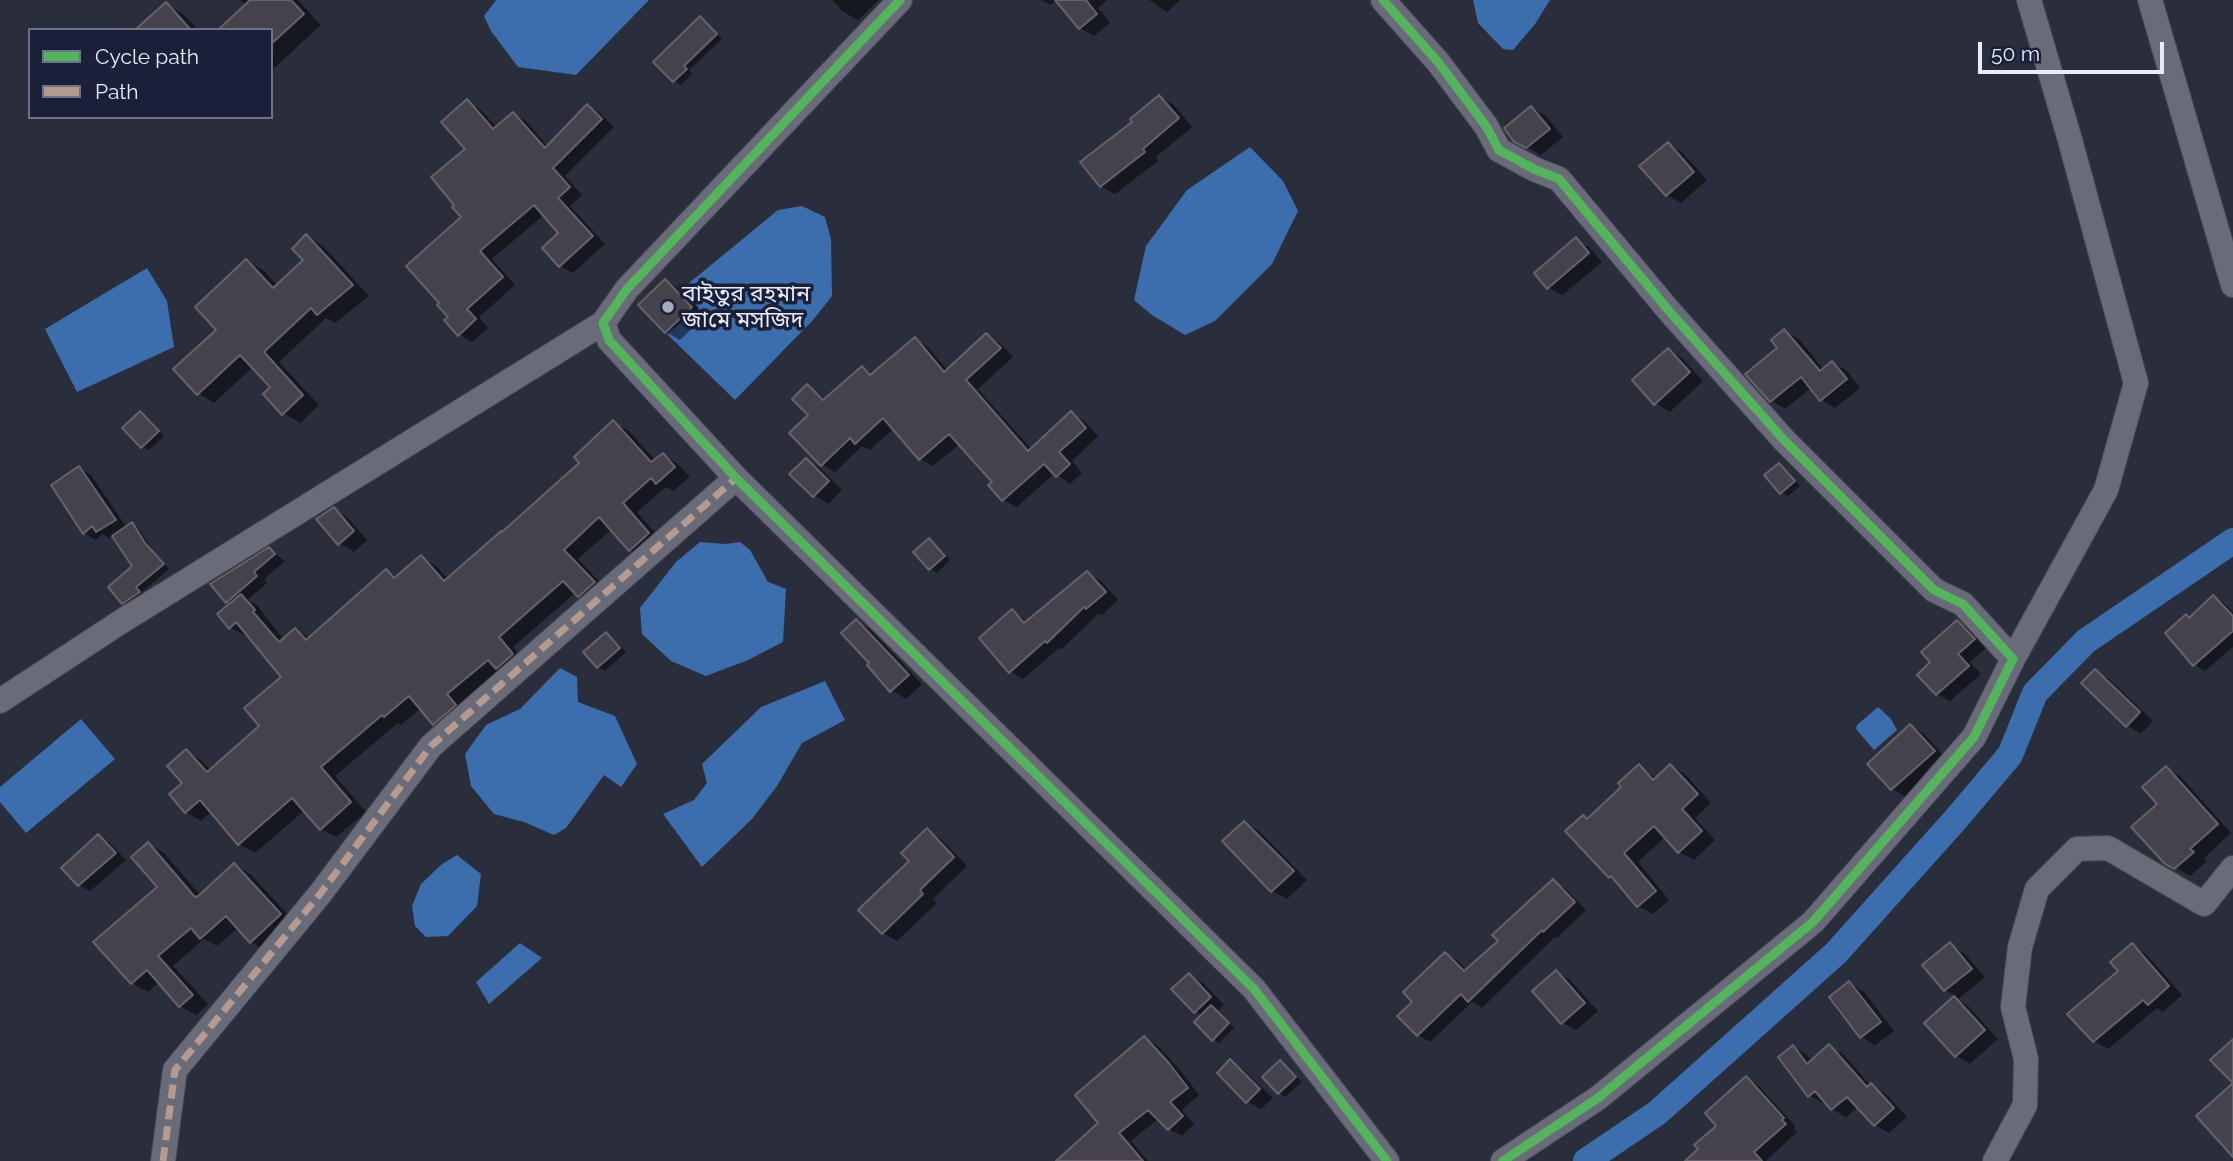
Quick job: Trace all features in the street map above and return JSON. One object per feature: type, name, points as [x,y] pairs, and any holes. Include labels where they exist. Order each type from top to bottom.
[{"type":"street","points":[[0,701],[122,621],[603,323],[627,289],[900,0]]},
{"type":"street","points":[[1383,0],[1438,62],[1486,126],[1499,150],[1559,179],[1670,312],[1784,440],[1934,590],[1963,604],[2013,659]]},
{"type":"street","points":[[1503,1161],[1598,1098],[1813,922],[1974,737],[2013,659],[2106,490],[2136,383],[2029,0]]},
{"type":"street","points":[[2150,0],[2233,285]]},
{"type":"street","points":[[603,323],[609,340],[736,478],[1254,989],[1387,1161]]},
{"type":"street","points":[[163,1161],[174,1070],[320,894],[430,746],[736,478]]},
{"type":"street","points":[[1995,1161],[2025,1105],[2026,1059],[2013,1007],[2020,947],[2037,889],[2077,849],[2108,848],[2204,904],[2233,868]]},
{"type":"water","points":[[496,0],[649,0],[576,75],[518,67],[491,31],[484,16]]},
{"type":"water","points":[[1473,0],[1550,0],[1535,24],[1513,50],[1503,49],[1478,23]]},
{"type":"water","points":[[1250,147],[1283,181],[1298,211],[1272,264],[1215,321],[1185,335],[1152,315],[1134,300],[1146,246],[1187,190]]},
{"type":"water","points":[[802,206],[825,217],[831,239],[832,296],[813,320],[735,400],[667,334],[699,308],[683,288],[778,210]]},
{"type":"water","points":[[147,268],[167,301],[174,347],[77,392],[45,329]]},
{"type":"water","points":[[700,542],[740,542],[750,550],[768,582],[786,589],[783,642],[748,660],[706,676],[671,661],[642,634],[640,608],[676,562]]},
{"type":"water","points":[[560,668],[577,677],[578,702],[615,716],[637,764],[621,787],[604,775],[566,828],[554,835],[524,822],[494,814],[471,786],[465,754],[486,725],[520,709]]},
{"type":"water","points":[[825,681],[845,720],[802,743],[777,786],[752,819],[702,867],[663,814],[694,800],[707,783],[702,764],[761,707]]},
{"type":"water","points":[[1878,707],[1891,719],[1897,730],[1874,750],[1856,729],[1857,725]]},
{"type":"water","points":[[81,719],[115,759],[26,833],[0,802],[0,787]]},
{"type":"water","points":[[457,855],[481,874],[477,906],[448,936],[426,937],[415,926],[412,906],[421,884],[442,864]]},
{"type":"water","points":[[520,943],[542,958],[489,1004],[476,982]]},
{"type":"building","points":[[250,0],[291,0],[304,14],[273,42],[273,28],[220,28]]},
{"type":"building","points":[[1055,0],[1086,0],[1097,14],[1079,29]]},
{"type":"building","points":[[166,2],[189,28],[137,28]]},
{"type":"building","points":[[700,16],[717,34],[684,66],[687,69],[673,82],[653,62]]},
{"type":"building","points":[[1159,95],[1179,118],[1143,149],[1145,152],[1100,187],[1080,162],[1132,122],[1130,119]]},
{"type":"building","points":[[467,99],[493,129],[513,112],[545,148],[587,104],[602,119],[553,168],[570,187],[558,198],[593,236],[559,267],[542,248],[558,233],[534,205],[480,251],[503,277],[467,309],[476,319],[458,336],[444,320],[448,317],[437,305],[439,303],[406,266],[461,217],[431,177],[465,149],[441,122]]},
{"type":"building","points":[[1531,106],[1550,129],[1526,148],[1513,141],[1504,128]]},
{"type":"building","points":[[1668,142],[1694,172],[1666,196],[1639,166]]},
{"type":"building","points":[[306,234],[353,285],[317,315],[311,308],[264,352],[303,395],[282,415],[263,394],[270,387],[240,355],[197,395],[173,369],[216,330],[195,307],[246,259],[273,288],[303,260],[292,249]]},
{"type":"building","points":[[1576,237],[1589,253],[1547,289],[1534,273]]},
{"type":"building","points":[[665,279],[692,307],[665,333],[638,305]]},
{"type":"building","points":[[1784,329],[1820,371],[1832,361],[1847,379],[1820,401],[1801,377],[1770,402],[1745,374],[1777,348],[1771,340]]},
{"type":"building","points":[[986,333],[1001,348],[966,380],[1028,451],[1071,411],[1086,428],[1059,452],[1070,464],[1056,477],[1044,464],[1002,501],[988,485],[992,482],[949,434],[919,460],[883,418],[855,444],[850,438],[821,466],[789,433],[808,415],[792,399],[807,384],[823,400],[862,366],[870,375],[915,337],[944,372]]},
{"type":"building","points":[[1668,348],[1690,372],[1654,405],[1632,380]]},
{"type":"building","points":[[140,411],[159,431],[141,448],[122,428]]},
{"type":"building","points":[[613,420],[651,462],[663,453],[675,467],[656,484],[651,478],[623,503],[649,533],[629,551],[599,517],[564,550],[595,582],[578,597],[563,581],[499,637],[513,654],[496,669],[488,660],[447,694],[456,705],[433,725],[409,696],[384,717],[382,715],[321,767],[351,802],[320,830],[292,798],[238,845],[200,800],[185,813],[169,794],[182,783],[167,766],[186,749],[207,772],[259,726],[244,708],[281,677],[236,622],[229,629],[217,614],[241,594],[279,642],[295,628],[306,640],[386,569],[394,578],[421,555],[444,581],[579,463],[574,457]]},
{"type":"building","points":[[806,458],[829,481],[813,497],[789,474]]},
{"type":"building","points":[[1779,463],[1795,481],[1780,494],[1764,475]]},
{"type":"building","points":[[79,466],[116,520],[96,532],[92,526],[83,534],[51,485]]},
{"type":"building","points":[[334,507],[354,531],[338,545],[316,519]]},
{"type":"building","points":[[132,522],[145,543],[164,564],[136,587],[140,592],[122,604],[108,587],[132,566],[112,536]]},
{"type":"building","points":[[929,538],[945,556],[929,570],[913,552]]},
{"type":"building","points":[[269,547],[275,554],[254,572],[257,576],[226,603],[210,584]]},
{"type":"building","points":[[1087,571],[1106,592],[1086,609],[1084,607],[1047,643],[1045,641],[1009,673],[979,638],[1012,609],[1024,623]]},
{"type":"building","points":[[2213,595],[2233,616],[2233,631],[2193,666],[2165,633],[2186,614],[2189,618]]},
{"type":"building","points":[[856,619],[909,675],[890,692],[867,665],[869,663],[841,633]]},
{"type":"building","points":[[1957,620],[1975,639],[1958,654],[1969,666],[1936,695],[1917,675],[1930,662],[1921,652]]},
{"type":"building","points":[[606,632],[620,648],[597,668],[583,652]]},
{"type":"building","points":[[2095,669],[2140,712],[2126,727],[2081,683]]},
{"type":"building","points":[[1910,724],[1935,751],[1891,790],[1867,764]]},
{"type":"building","points":[[1639,764],[1653,780],[1670,764],[1698,794],[1682,809],[1702,831],[1678,853],[1654,826],[1624,853],[1656,891],[1637,907],[1611,876],[1609,878],[1565,831],[1583,815],[1587,819],[1621,787],[1618,783]]},
{"type":"building","points":[[2166,766],[2218,824],[2190,849],[2194,852],[2174,869],[2165,864],[2131,827],[2157,804],[2142,787]]},
{"type":"building","points":[[1244,821],[1294,871],[1271,892],[1222,841]]},
{"type":"building","points":[[927,828],[954,857],[920,890],[923,894],[882,934],[858,910],[909,861],[901,853]]},
{"type":"building","points":[[98,834],[116,853],[78,886],[61,868]]},
{"type":"building","points":[[148,842],[194,896],[197,897],[234,863],[281,914],[250,943],[226,916],[200,939],[191,928],[158,956],[193,995],[179,1007],[147,970],[131,984],[93,942],[157,887],[131,857]]},
{"type":"building","points":[[1553,879],[1575,902],[1468,1002],[1461,994],[1417,1036],[1397,1016],[1412,1002],[1403,992],[1445,952],[1464,971],[1498,941],[1492,935]]},
{"type":"building","points":[[1950,942],[1972,969],[1944,991],[1922,965]]},
{"type":"building","points":[[2132,943],[2169,986],[2148,1005],[2143,1000],[2093,1042],[2067,1014],[2118,971],[2110,962]]},
{"type":"building","points":[[1556,970],[1585,1003],[1561,1024],[1532,991]]},
{"type":"building","points":[[1189,973],[1211,997],[1194,1013],[1171,989]]},
{"type":"building","points":[[1849,981],[1881,1022],[1860,1038],[1829,997]]},
{"type":"building","points":[[1954,996],[1985,1030],[1955,1057],[1924,1023]]},
{"type":"building","points":[[1211,1005],[1229,1023],[1212,1041],[1194,1022]]},
{"type":"building","points":[[1144,1036],[1188,1088],[1170,1102],[1183,1116],[1168,1130],[1148,1110],[1119,1133],[1143,1161],[1056,1161],[1098,1123],[1075,1095]]},
{"type":"building","points":[[2233,1039],[2233,1083],[2210,1060]]},
{"type":"building","points":[[1829,1044],[1867,1087],[1871,1083],[1894,1108],[1874,1126],[1847,1097],[1831,1110],[1815,1091],[1808,1097],[1778,1057],[1793,1045],[1807,1064]]},
{"type":"building","points":[[1230,1059],[1260,1089],[1246,1103],[1217,1073]]},
{"type":"building","points":[[1280,1060],[1296,1077],[1278,1094],[1262,1077]]},
{"type":"building","points":[[1746,1076],[1784,1118],[1782,1120],[1786,1124],[1754,1152],[1762,1161],[1685,1161],[1698,1149],[1694,1145],[1716,1126],[1705,1113]]},
{"type":"building","points":[[2233,1083],[2233,1157],[2196,1116]]},
{"type":"waterway","points":[[1586,1161],[1657,1113],[1836,953],[2010,755],[2035,693],[2086,641],[2233,541]]},
{"type":"marked path","points":[[163,1161],[175,1070],[320,894],[431,746],[736,478]]},
{"type":"cycle path","points":[[900,0],[627,289],[603,323],[609,340],[736,478],[1254,989],[1387,1161]]},
{"type":"cycle path","points":[[1383,0],[1438,62],[1486,126],[1499,150],[1559,179],[1670,312],[1784,440],[1934,590],[1963,604],[2013,659],[1974,737],[1813,922],[1598,1098],[1503,1161]]},
{"type":"place","name":"বাইতুর রহমান জা‌মে মস‌জিদ","points":[[668,307]]}]
